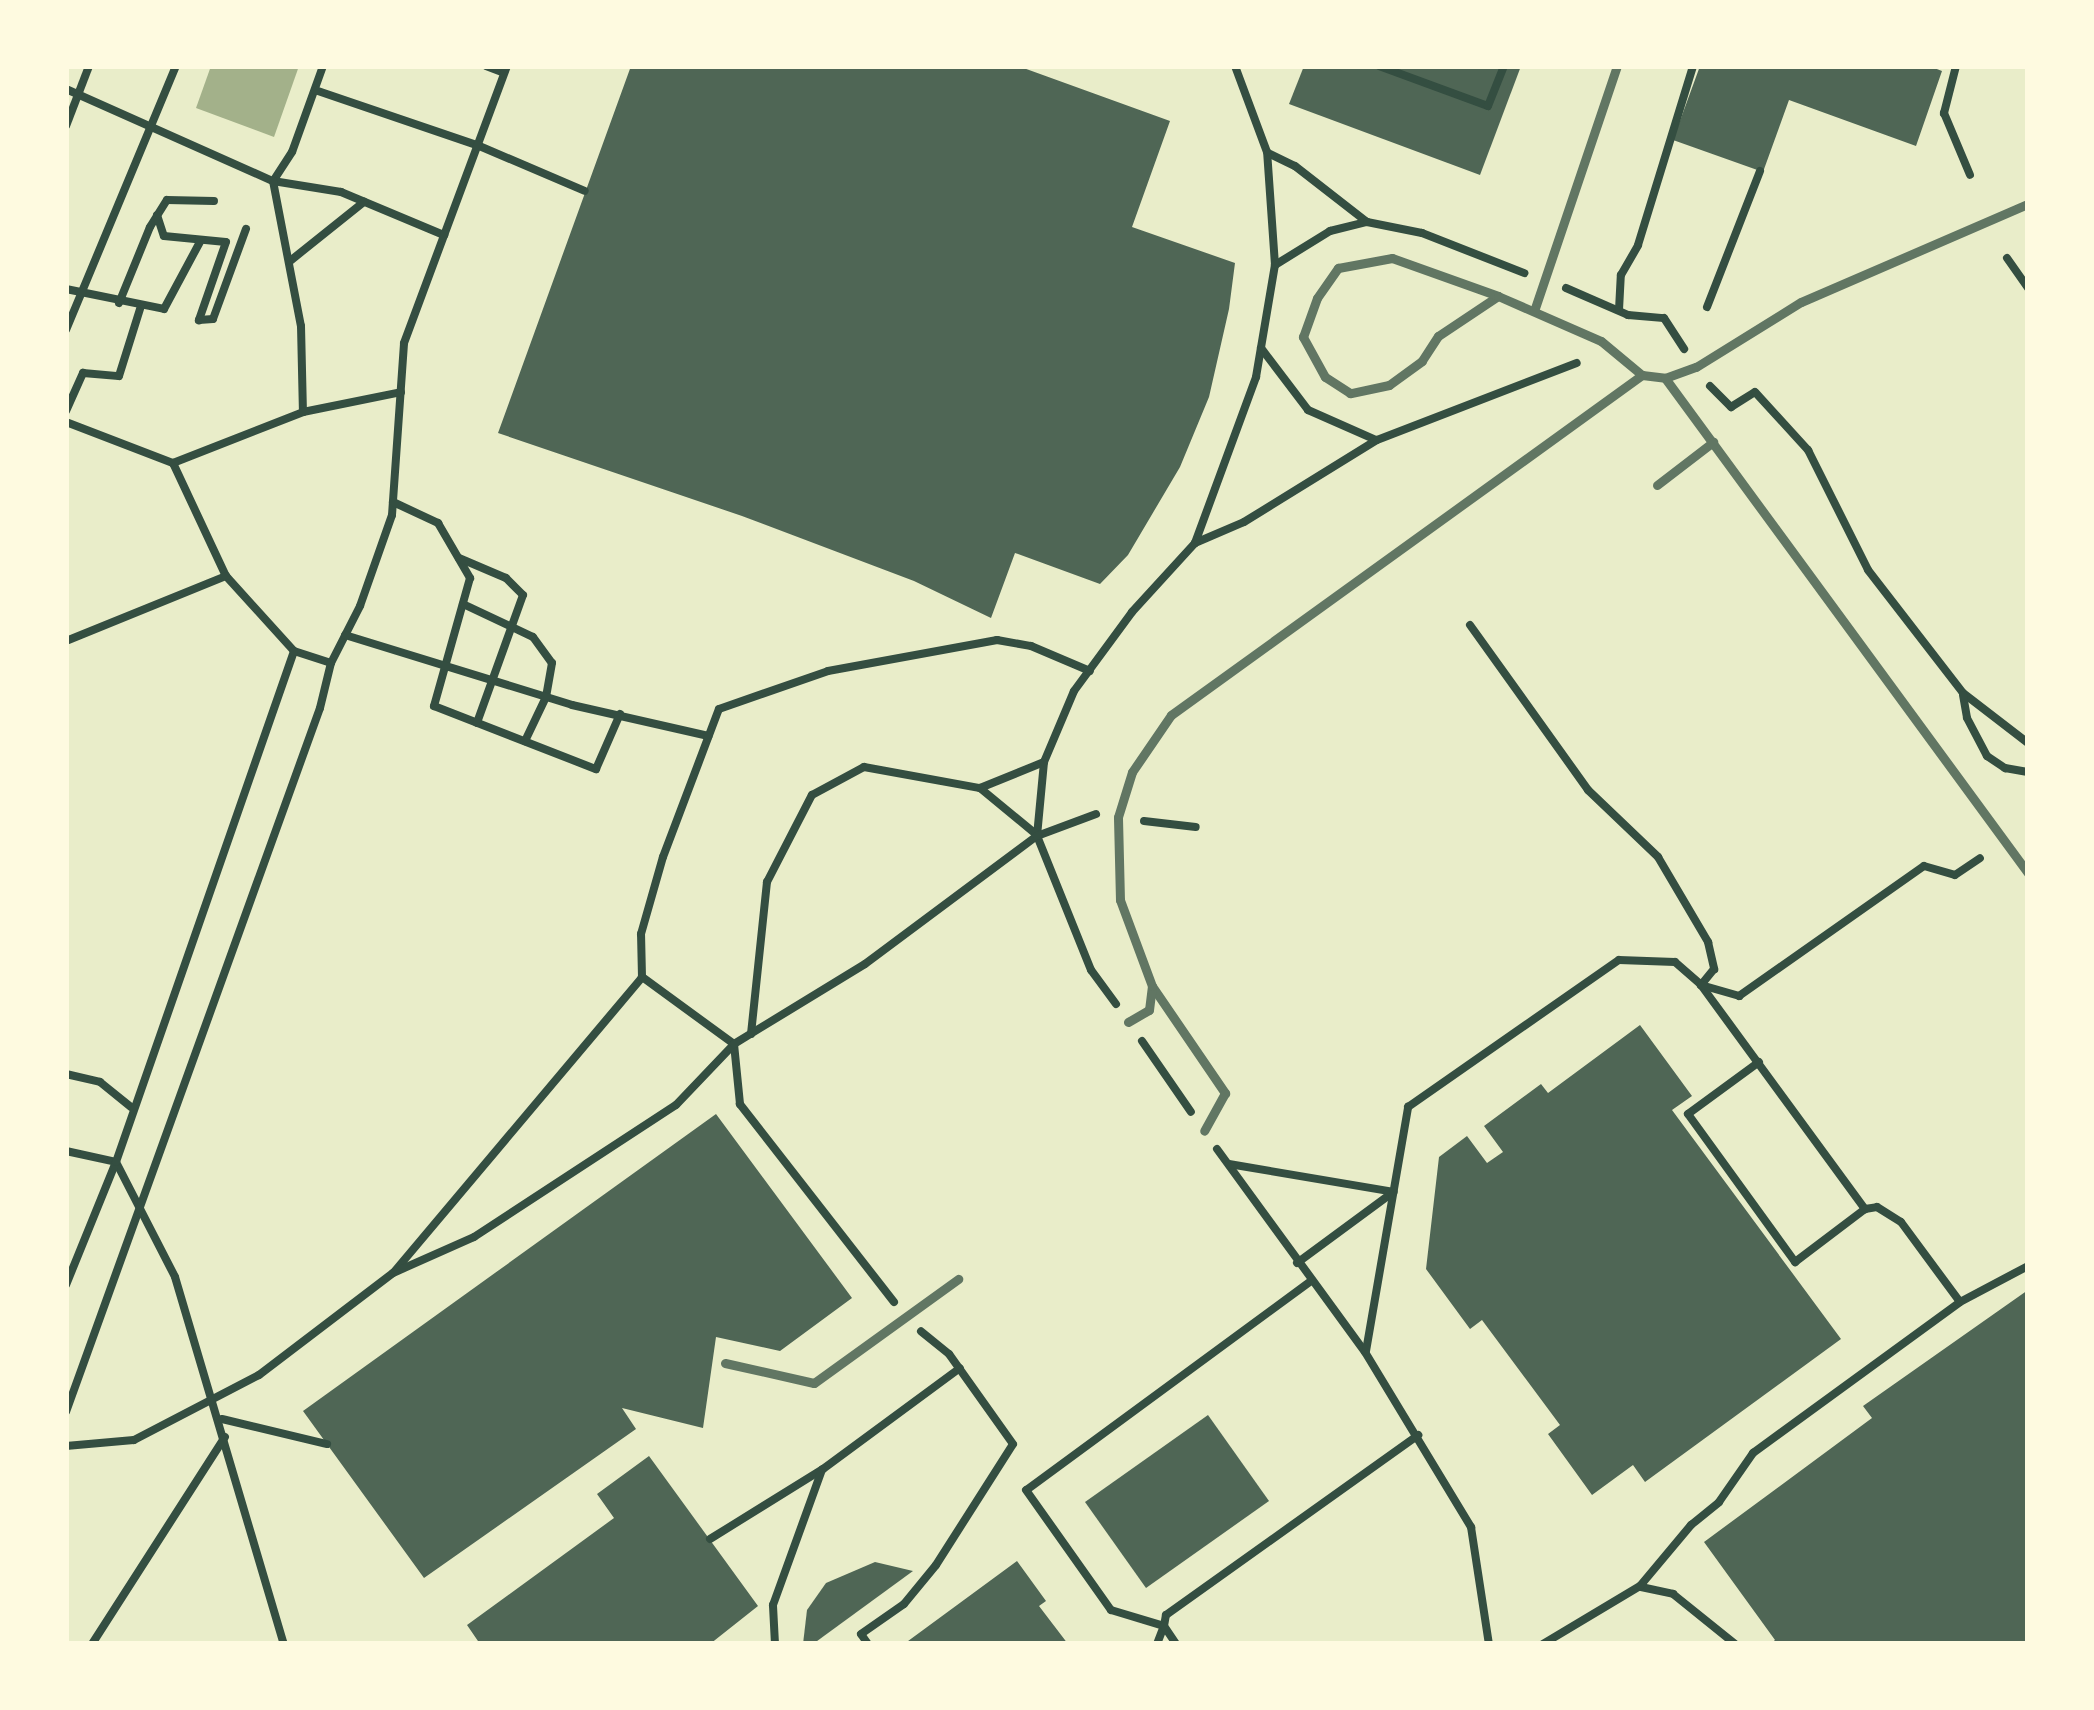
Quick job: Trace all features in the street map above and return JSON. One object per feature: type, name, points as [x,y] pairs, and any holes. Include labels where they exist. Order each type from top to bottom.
[{"type":"lane","points":[[1534,311],[1616,66]]},
{"type":"lane","points":[[1498,296],[1438,336],[1422,361],[1389,385],[1349,393],[1325,377],[1303,337],[1317,298],[1338,268],[1392,258],[1498,296],[1534,311],[1601,341],[1642,375],[1665,378],[1696,367],[1801,302],[2028,204]]},
{"type":"lane","points":[[1204,1131],[1225,1094],[1152,986],[1120,900],[1118,817],[1132,772],[1171,716],[1642,375]]},
{"type":"lane","points":[[1665,378],[2028,873]]},
{"type":"lane","points":[[1658,485],[1713,442]]},
{"type":"lane","points":[[1128,1022],[1150,1010],[1152,986]]},
{"type":"lane","points":[[725,1363],[814,1383],[908,1320],[958,1279]]},
{"type":"path","points":[[66,126],[89,66]]},
{"type":"path","points":[[66,330],[176,66]]},
{"type":"path","points":[[303,412],[301,326],[273,181],[292,152],[323,66]]},
{"type":"path","points":[[66,1412],[320,708],[331,662],[394,502],[404,343],[506,70],[486,66]]},
{"type":"path","points":[[1235,66],[1267,152],[1275,265],[1256,377],[1195,543],[1132,612],[1075,691],[1044,762],[1037,836],[1091,970],[1365,1352],[1471,1527],[1489,1644]]},
{"type":"path","points":[[1378,66],[1489,106],[1504,66]]},
{"type":"path","points":[[1623,316],[1621,275],[1638,244],[1693,66]]},
{"type":"path","points":[[1956,66],[1944,113],[1970,175]]},
{"type":"path","points":[[66,89],[273,181],[341,192],[444,235]]},
{"type":"path","points":[[315,91],[478,145],[585,191]]},
{"type":"path","points":[[1267,152],[1295,166],[1367,222]]},
{"type":"path","points":[[1707,307],[1760,171]]},
{"type":"path","points":[[119,303],[167,200],[214,201]]},
{"type":"path","points":[[290,261],[364,202]]},
{"type":"path","points":[[157,215],[164,236],[226,242],[199,320],[213,320],[246,229]]},
{"type":"path","points":[[1275,265],[1330,231],[1367,222],[1422,233],[1517,271]]},
{"type":"path","points":[[66,289],[164,309],[201,240]]},
{"type":"path","points":[[2007,258],[2028,288]]},
{"type":"path","points":[[1592,295],[1623,316],[1664,318],[1672,330]]},
{"type":"path","points":[[66,411],[83,373],[119,376],[142,306]]},
{"type":"path","points":[[1261,348],[1308,410],[1377,440]]},
{"type":"path","points":[[1195,543],[1244,522],[1377,440],[1576,362]]},
{"type":"path","points":[[66,422],[173,464],[303,412],[401,392]]},
{"type":"path","points":[[1731,407],[1755,392],[1808,450],[1868,570],[1963,693],[2028,742]]},
{"type":"path","points":[[173,464],[226,576],[294,651],[331,662]]},
{"type":"path","points":[[394,502],[438,523],[470,578],[434,706],[596,769],[620,714]]},
{"type":"path","points":[[458,557],[506,578],[523,595],[490,676],[477,723]]},
{"type":"path","points":[[66,640],[226,576]]},
{"type":"path","points":[[463,604],[533,637],[552,663],[547,697],[525,741]]},
{"type":"path","points":[[1470,625],[1588,790],[1658,857],[1708,942],[1714,968],[1701,986]]},
{"type":"path","points":[[345,635],[547,697],[709,736]]},
{"type":"path","points":[[66,1446],[134,1440],[259,1375],[393,1273],[642,976],[641,934],[680,806],[718,709],[828,670],[997,640],[1031,646],[1090,671]]},
{"type":"path","points":[[66,1285],[116,1162],[130,1107],[294,651]]},
{"type":"path","points":[[1963,693],[1967,718],[1987,756],[2005,768],[2028,772]]},
{"type":"path","points":[[980,788],[1044,762]]},
{"type":"path","points":[[751,1036],[767,882],[812,796],[864,767],[980,788],[1037,836]]},
{"type":"path","points":[[393,1273],[474,1237],[676,1105],[734,1044],[866,964],[1037,836],[1097,814]]},
{"type":"path","points":[[1144,821],[1196,826]]},
{"type":"path","points":[[1701,986],[1739,996],[1924,866],[1955,875],[1980,858]]},
{"type":"path","points":[[1365,1352],[1408,1107],[1618,960],[1675,962],[1701,986],[1865,1209]]},
{"type":"path","points":[[642,976],[734,1044],[740,1104],[908,1320],[960,1368],[1013,1444],[936,1565],[904,1604],[861,1634],[868,1644]]},
{"type":"path","points":[[1759,1062],[1688,1114],[1795,1262],[1865,1209],[1877,1207],[1901,1222],[1960,1302]]},
{"type":"path","points":[[66,1074],[100,1082],[130,1107]]},
{"type":"path","points":[[66,1150],[116,1162],[175,1277],[226,1436],[284,1644]]},
{"type":"path","points":[[1228,1164],[1394,1192]]},
{"type":"path","points":[[1297,1263],[1394,1192]]},
{"type":"path","points":[[1543,1644],[1640,1586],[1691,1525],[1719,1502],[1754,1453],[1960,1302],[2028,1266]]},
{"type":"path","points":[[1176,1644],[1164,1626],[1111,1610],[1026,1490],[1311,1281]]},
{"type":"path","points":[[710,1539],[823,1469],[960,1368]]},
{"type":"path","points":[[220,1419],[327,1444]]},
{"type":"path","points":[[1157,1644],[1166,1615],[1418,1435]]},
{"type":"path","points":[[92,1644],[226,1436]]},
{"type":"path","points":[[775,1644],[773,1605],[823,1469]]},
{"type":"path","points":[[1640,1586],[1673,1594],[1735,1644]]},
{"type":"shaded area","points":[[211,66],[299,66],[274,137],[196,108]]},
{"type":"building","points":[[631,66],[1018,66],[1170,121],[1132,227],[1235,263],[1229,309],[1209,397],[1180,467],[1128,555],[1100,584],[1015,553],[991,618],[914,581],[742,516],[498,433]]},
{"type":"building","points":[[1304,66],[1521,66],[1480,175],[1289,104]]},
{"type":"building","points":[[1700,66],[1929,66],[1942,71],[1916,146],[1789,100],[1763,172],[1673,140]]},
{"type":"building","points":[[1640,1025],[1692,1096],[1672,1110],[1841,1339],[1645,1482],[1633,1465],[1592,1495],[1548,1434],[1560,1425],[1482,1320],[1470,1329],[1426,1269],[1439,1157],[1467,1136],[1487,1163],[1503,1152],[1484,1126],[1541,1084],[1548,1093]]},
{"type":"building","points":[[716,1114],[852,1298],[780,1351],[716,1337],[703,1428],[622,1408],[636,1429],[424,1578],[303,1411]]},
{"type":"building","points":[[2028,1290],[2028,1644],[1770,1644],[1775,1640],[1704,1542],[1872,1418],[1863,1406]]},
{"type":"building","points":[[1208,1415],[1269,1501],[1146,1588],[1085,1502]]},
{"type":"building","points":[[649,1456],[758,1606],[710,1644],[480,1644],[467,1625],[614,1518],[597,1494]]},
{"type":"building","points":[[1017,1561],[1046,1601],[1039,1606],[1068,1644],[904,1644]]},
{"type":"building","points":[[875,1562],[913,1571],[813,1644],[803,1644],[807,1610],[826,1583]]}]
